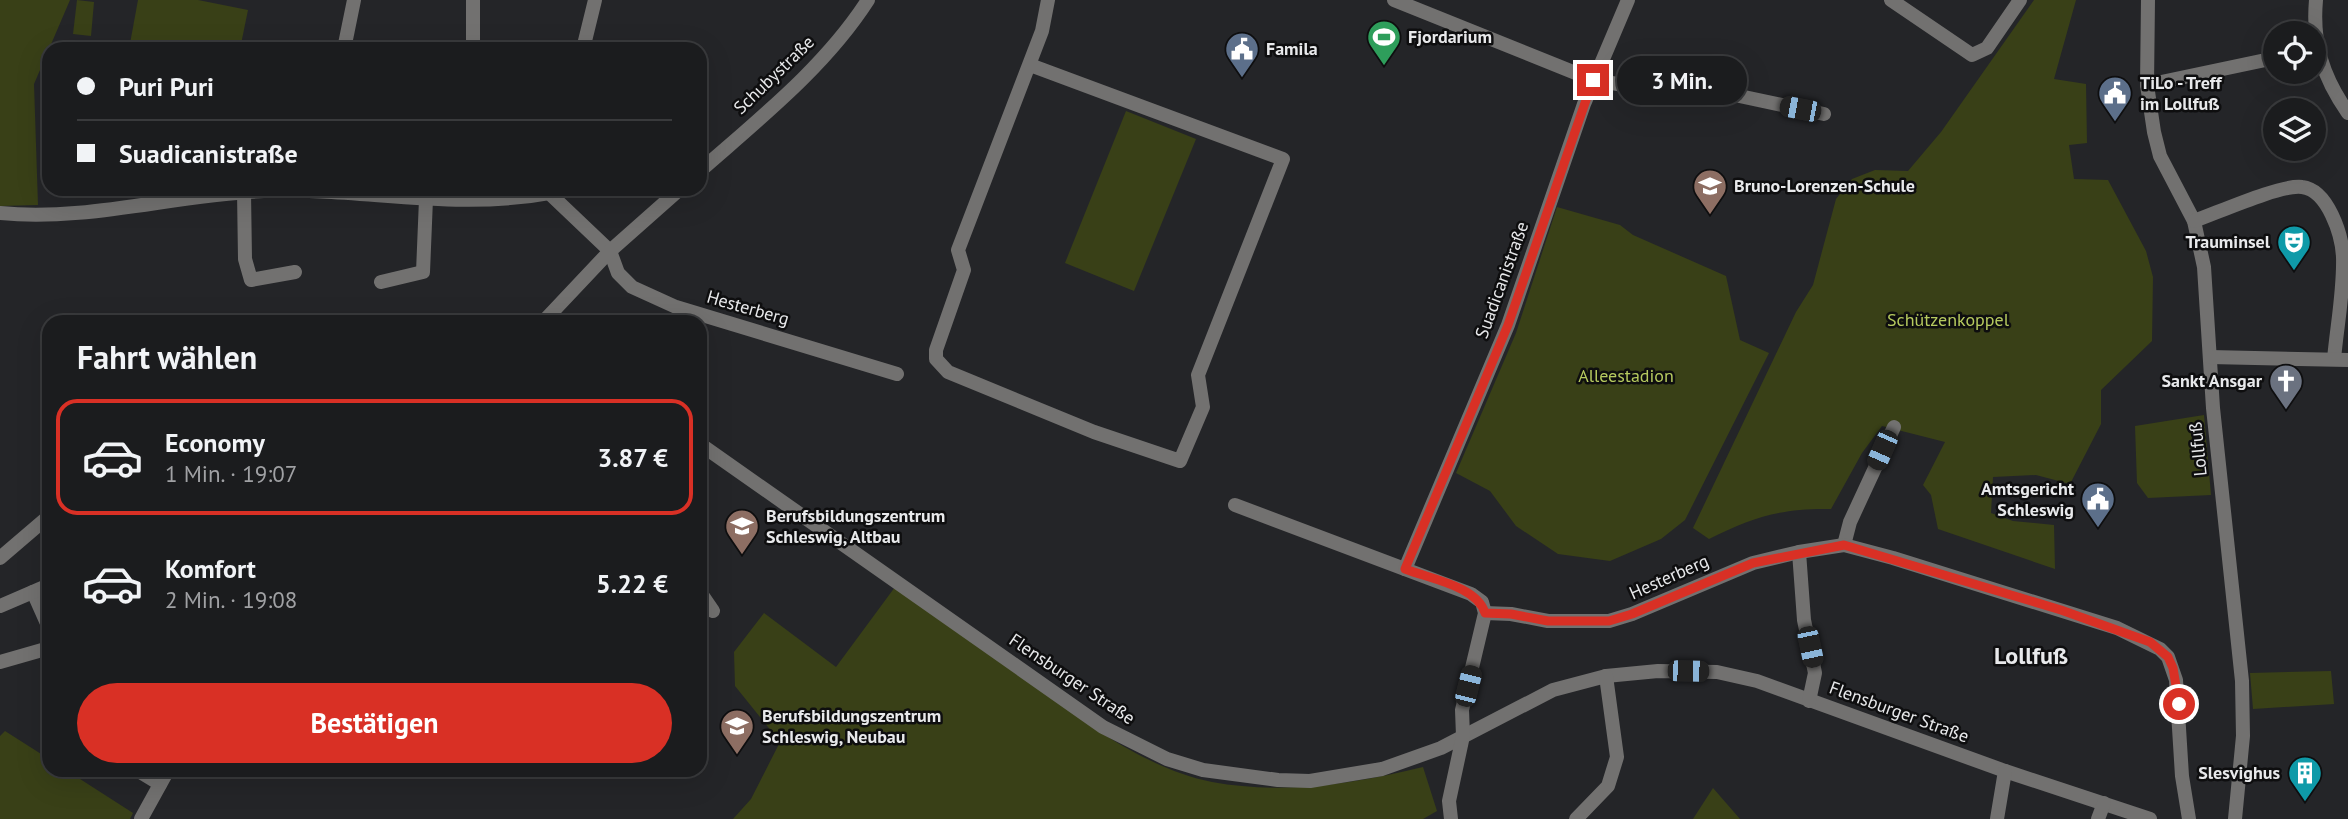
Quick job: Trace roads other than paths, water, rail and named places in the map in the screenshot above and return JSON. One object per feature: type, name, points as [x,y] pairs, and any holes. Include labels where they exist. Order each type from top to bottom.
[{"type":"street","points":[[345,42],[354,0]]},
{"type":"street","points":[[473,0],[473,42]]},
{"type":"street","points":[[585,42],[595,0]]},
{"type":"street","name":"Schubystraße","points":[[707,165],[826,54],[868,0]]},
{"type":"street","points":[[1030,65],[1283,159],[1198,374],[1203,407],[1180,461],[1094,432],[948,372],[936,359],[936,350],[964,270],[958,250],[1030,65],[1042,31],[1048,0]]},
{"type":"street","points":[[1394,0],[1593,80],[1654,90],[1716,91],[1824,114]]},
{"type":"street","name":"Suadicanistraße","points":[[1405,569],[1508,325],[1593,80],[1628,0]]},
{"type":"street","points":[[1891,0],[1972,55],[1979,55],[1987,48],[2020,0]]},
{"type":"street","name":"Lollfuß","points":[[2148,0],[2148,108],[2160,156],[2194,221],[2204,267],[2210,357],[2242,681],[2243,736],[2235,819]]},
{"type":"street","points":[[2316,0],[2316,21]]},
{"type":"street","points":[[2147,85],[2263,61]]},
{"type":"street","points":[[2326,77],[2348,113]]},
{"type":"street","points":[[2194,221],[2290,187],[2309,188],[2320,197],[2332,216],[2343,256],[2341,359],[2210,357]]},
{"type":"street","points":[[0,213],[42,214],[207,196]]},
{"type":"street","points":[[244,196],[245,259],[251,280],[295,272]]},
{"type":"street","points":[[376,196],[426,200],[530,196]]},
{"type":"street","name":"Hesterberg","points":[[554,196],[610,251],[618,272],[632,287],[676,307],[702,315]]},
{"type":"street","points":[[550,315],[610,251],[672,196]]},
{"type":"street","points":[[381,282],[423,272],[426,200]]},
{"type":"street","name":"Hesterberg","points":[[707,316],[897,374]]},
{"type":"street","points":[[1844,545],[1850,522],[1894,427]]},
{"type":"street","name":"Flensburger Straße","points":[[707,448],[747,474],[1103,727],[1167,759],[1210,771],[1278,780],[1310,780],[1382,769],[1441,748],[1553,690],[1606,676],[1658,671],[1717,672],[1757,681],[2006,771],[2150,819]]},
{"type":"street","points":[[1234,505],[1471,594],[1482,602],[1485,613],[1462,710],[1463,736],[1449,801],[1451,819]]},
{"type":"street","points":[[0,558],[42,522]]},
{"type":"street","name":"Hesterberg","points":[[1485,613],[1511,614],[1548,621],[1609,621],[1753,563],[1844,545],[2117,628],[2160,649],[2168,657],[2176,680],[2182,776],[2189,819]]},
{"type":"street","points":[[1799,552],[1804,620],[1815,673],[1809,701]]},
{"type":"street","points":[[0,606],[42,588]]},
{"type":"street","points":[[33,592],[42,612]]},
{"type":"street","points":[[707,602],[713,611]]},
{"type":"street","points":[[0,662],[42,650]]},
{"type":"street","points":[[1576,819],[1608,786],[1614,772],[1617,757],[1606,676]]},
{"type":"street","points":[[1997,819],[2006,771]]},
{"type":"street","points":[[149,777],[160,783]]},
{"type":"street","points":[[141,819],[164,777]]},
{"type":"street","points":[[2098,819],[2104,803]]},
{"type":"place","name":"Fjordarium","points":[[1384,67]]},
{"type":"place","name":"Famila","points":[[1242,79]]},
{"type":"place","name":"TiLo - Treff im Lollfuß","points":[[2115,123]]},
{"type":"place","name":"Bruno-Lorenzen-Schule","points":[[1710,216]]},
{"type":"place","name":"Trauminsel","points":[[2294,272]]},
{"type":"place","name":"Sankt Ansgar","points":[[2286,411]]},
{"type":"place","name":"Amtsgericht Schleswig","points":[[2098,529]]},
{"type":"place","name":"Berufsbildungszentrum Schleswig, Altbau","points":[[742,556]]},
{"type":"place","name":"Berufsbildungszentrum Schleswig, Neubau","points":[[737,756]]},
{"type":"place","name":"Slesvighus","points":[[2305,803]]},
{"type":"district","name":"Lollfuß","points":[[2031,656]]},
{"type":"park label","name":"Schützenkoppel","points":[[1948,320]]},
{"type":"park label","name":"Alleestadion","points":[[1626,376]]}]
